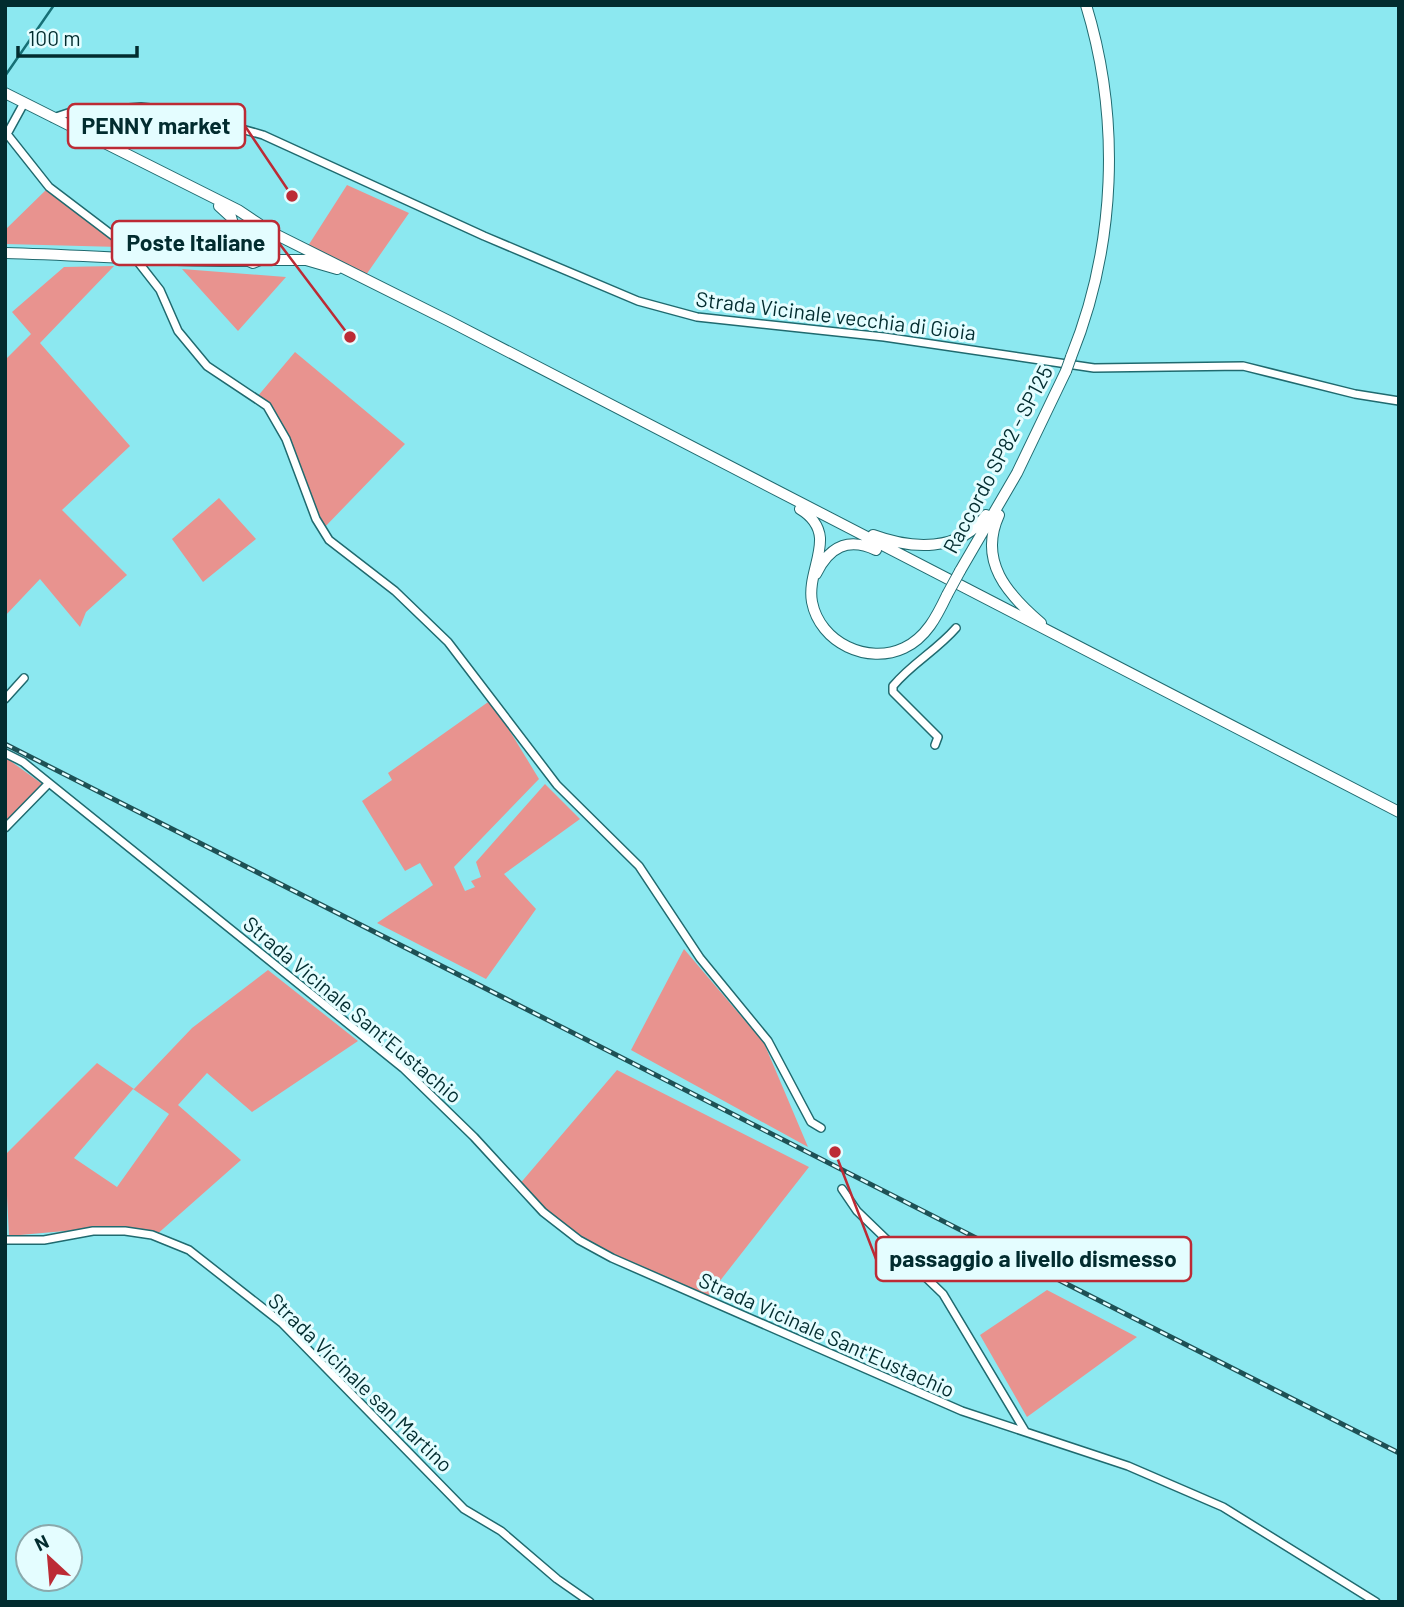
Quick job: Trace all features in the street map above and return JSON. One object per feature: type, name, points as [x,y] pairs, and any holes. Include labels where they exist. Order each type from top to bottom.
[{"type":"main road","name":"Raccordo SP82 - SP125","points":[[814,577],[812,601],[825,626],[849,648],[870,656],[893,653],[918,640],[931,625],[1012,481],[1066,371],[1093,289],[1108,190],[1110,143],[1106,96],[1086,5]]},
{"type":"main road","points":[[5,93],[1399,812]]},
{"type":"main road","points":[[208,196],[231,217],[239,254],[247,261]]},
{"type":"main road","points":[[5,253],[134,257],[211,256],[237,240],[244,228],[259,225]]},
{"type":"main road","points":[[265,260],[275,244],[271,232]]},
{"type":"main road","points":[[148,257],[193,262],[306,260],[385,288]]},
{"type":"main road","points":[[842,526],[899,544],[923,547],[938,544],[971,531],[1012,481]]},
{"type":"main road","points":[[1012,481],[993,527],[991,556],[1002,584],[1056,635]]},
{"type":"main road","points":[[767,486],[807,513],[817,528],[820,537],[814,577]]},
{"type":"main road","points":[[814,577],[832,550],[851,543],[867,545],[930,570]]},
{"type":"street","points":[[24,103],[7,134],[49,187],[114,234],[134,257],[160,290],[178,331],[200,359],[267,406],[286,439],[316,519],[329,540],[395,591],[448,642],[557,785],[639,866],[700,958],[768,1041],[811,1122],[821,1128]]},
{"type":"street","name":"Strada Vicinale vecchia di Gioia","points":[[53,118],[68,113],[141,107],[177,111],[263,135],[484,236],[638,300],[697,317],[884,337],[1094,368],[1243,366],[1355,394],[1399,401]]},
{"type":"street","points":[[934,745],[938,737],[893,692],[893,686],[912,665],[939,648],[956,628]]},
{"type":"street","points":[[5,699],[24,678]]},
{"type":"street","name":"Strada Vicinale Sant'Eustachio","points":[[5,754],[23,762],[403,1068],[474,1137],[535,1205],[579,1240],[612,1258],[940,1402],[986,1420],[1128,1466],[1223,1507],[1376,1602]]},
{"type":"street","points":[[5,828],[48,784]]},
{"type":"street","points":[[842,1189],[857,1211],[943,1294],[1025,1431]]},
{"type":"street","name":"Strada Vicinale san Martino","points":[[5,1240],[44,1240],[93,1231],[125,1231],[152,1235],[188,1250],[282,1323],[464,1509],[501,1531],[557,1579],[590,1602]]},
{"type":"shaded area","points":[[347,185],[409,213],[366,275],[306,249]]},
{"type":"shaded area","points":[[49,187],[120,247],[5,244],[5,230]]},
{"type":"shaded area","points":[[114,266],[40,343],[130,446],[62,510],[127,575],[86,612],[80,627],[40,579],[5,616],[5,360],[31,334],[12,312],[64,267]]},
{"type":"shaded area","points":[[182,269],[286,277],[238,331]]},
{"type":"shaded area","points":[[295,352],[405,444],[322,530],[288,445],[257,397]]},
{"type":"shaded area","points":[[219,498],[256,539],[203,582],[172,539]]},
{"type":"shaded area","points":[[491,700],[539,779],[454,867],[465,891],[475,887],[471,881],[481,877],[476,862],[545,784],[580,819],[504,874],[536,909],[486,979],[377,923],[433,885],[420,863],[405,871],[362,801],[392,780],[388,773]]},
{"type":"shaded area","points":[[5,757],[45,786],[5,827]]},
{"type":"shaded area","points":[[684,949],[764,1043],[808,1147],[631,1050]]},
{"type":"shaded area","points":[[268,970],[358,1041],[252,1112],[207,1073],[178,1105],[241,1160],[155,1236],[87,1229],[9,1236],[5,1155],[97,1063],[134,1089],[192,1028]],"holes":[[[133,1089],[169,1114],[117,1187],[74,1158]]]},
{"type":"shaded area","points":[[617,1070],[809,1167],[705,1300],[570,1234],[518,1186]]},
{"type":"shaded area","points":[[1047,1290],[1137,1337],[1027,1417],[980,1335]]},
{"type":"waterway","points":[[5,76],[54,5]]},
{"type":"railway","points":[[5,744],[1399,1453]]},
{"type":"place","name":"PENNY market","points":[[292,196]]},
{"type":"place","name":"Poste Italiane","points":[[350,337]]},
{"type":"place","name":"passaggio a livello dismesso","points":[[835,1152]]}]
